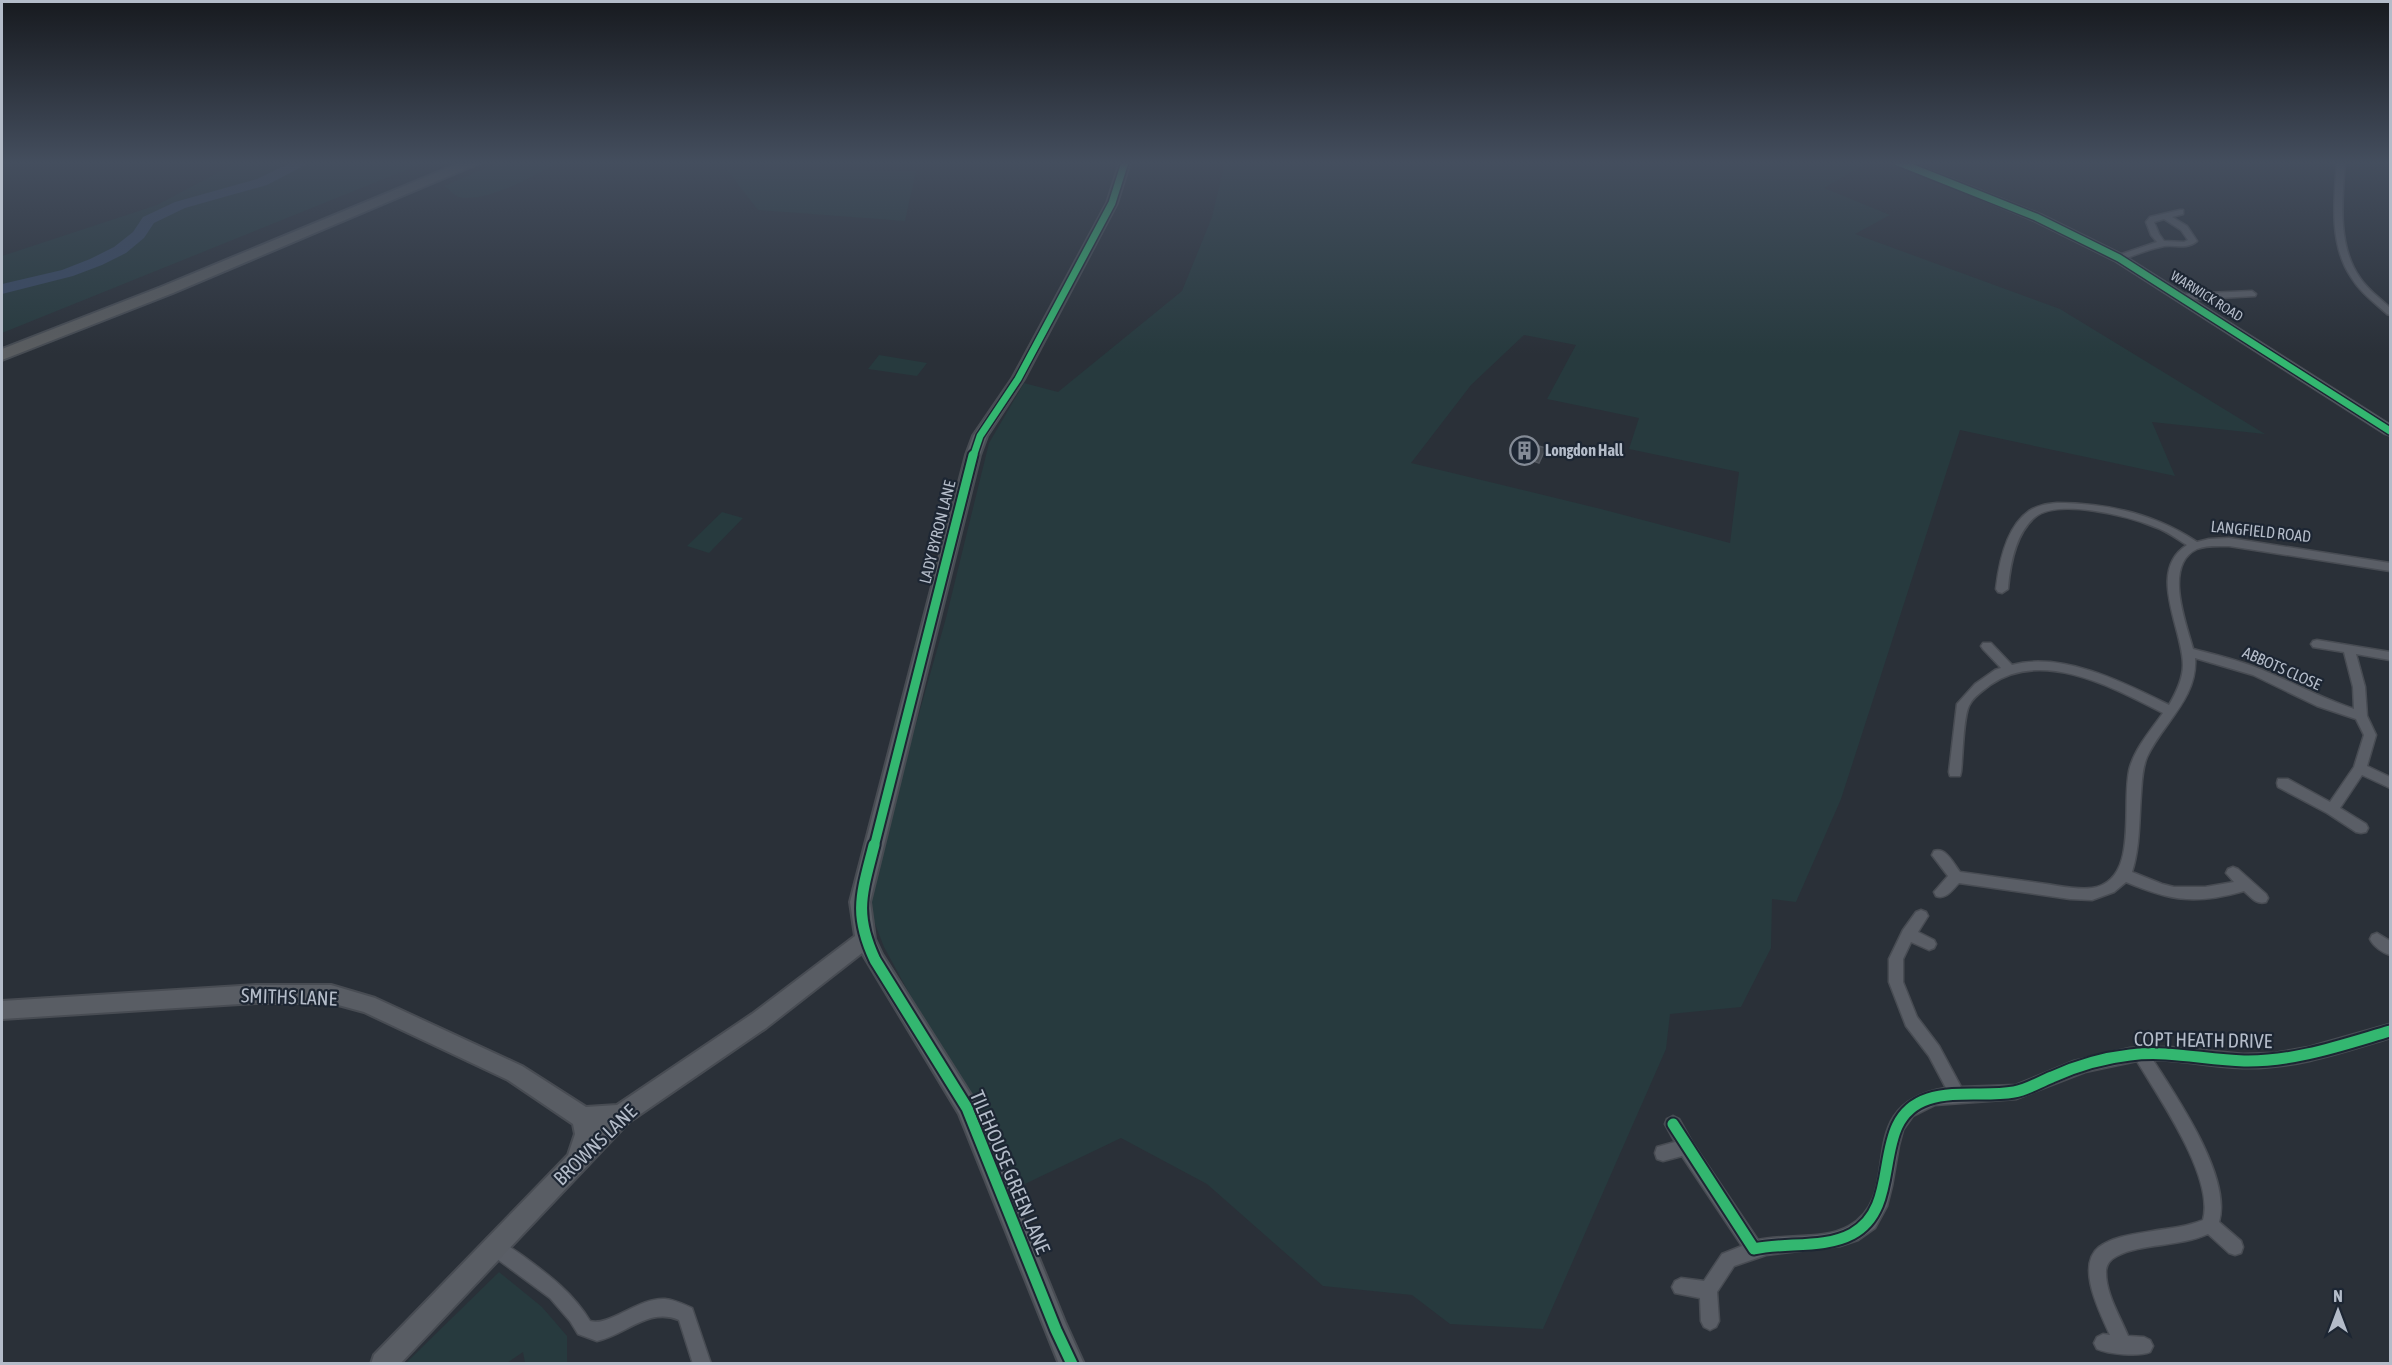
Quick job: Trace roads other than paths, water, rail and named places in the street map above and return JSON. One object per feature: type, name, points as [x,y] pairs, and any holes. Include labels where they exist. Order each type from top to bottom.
[{"type":"highway","points":[[2,344],[294,226]]},
{"type":"highway","points":[[2,355],[322,226]]},
{"type":"main road","name":"WARWICK ROAD","points":[[2054,226],[2119,258],[2184,297],[2391,432]]},
{"type":"street","name":"LADY BYRON LANE","points":[[865,939],[860,902],[973,455],[980,436],[1018,379],[1100,226]]},
{"type":"street","points":[[2150,226],[2162,243]]},
{"type":"street","points":[[2119,258],[2162,243],[2185,245],[2193,241],[2180,226]]},
{"type":"street","points":[[2340,226],[2346,260],[2354,277],[2373,298],[2391,312]]},
{"type":"street","points":[[2184,297],[2252,294]]},
{"type":"street","points":[[2002,589],[2006,557],[2016,537],[2033,514],[2044,508],[2090,508],[2136,516],[2169,529],[2194,545]]},
{"type":"street","name":"LANGFIELD ROAD","points":[[2124,874],[2130,857],[2136,769],[2149,740],[2170,711],[2189,671],[2188,652],[2174,594],[2175,574],[2180,555],[2194,545],[2210,541],[2229,542],[2391,567]]},
{"type":"street","points":[[2317,644],[2391,656]]},
{"type":"street","points":[[1987,646],[2008,668]]},
{"type":"street","points":[[2332,809],[2360,768],[2370,735],[2361,716],[2359,687],[2349,648]]},
{"type":"street","name":"ABBOTS CLOSE","points":[[2188,652],[2258,672],[2321,703],[2361,716]]},
{"type":"street","points":[[1955,772],[1964,704],[1986,680],[2008,668],[2032,665],[2080,673],[2110,681],[2170,711]]},
{"type":"street","points":[[2360,768],[2391,783]]},
{"type":"street","points":[[2283,783],[2332,809],[2361,828]]},
{"type":"street","points":[[1939,855],[1956,877],[2070,893],[2092,894],[2109,888],[2124,874],[2162,890],[2177,893],[2230,890],[2246,885]]},
{"type":"street","points":[[2233,873],[2261,898]]},
{"type":"street","points":[[1941,892],[1956,877]]},
{"type":"street","points":[[1921,916],[1908,933],[1896,959],[1896,982],[1911,1021],[1934,1051],[1958,1096]]},
{"type":"street","points":[[1908,933],[1929,945]]},
{"type":"street","name":"BROWNS LANE","points":[[383,1364],[621,1115],[767,1015],[865,939]]},
{"type":"street","name":"TILEHOUSE GREEN LANE","points":[[865,939],[875,960],[967,1108],[1056,1330],[1072,1364]]},
{"type":"street","points":[[2378,939],[2391,949]]},
{"type":"street","name":"SMITHS LANE","points":[[2,1010],[256,994],[331,994],[368,1004],[494,1063],[514,1073],[583,1118]]},
{"type":"street","name":"COPT HEATH DRIVE","points":[[1708,1290],[1728,1260],[1754,1249],[1768,1245],[1818,1242],[1852,1234],[1868,1223],[1881,1205],[1892,1138],[1900,1117],[1909,1107],[1927,1099],[2018,1091],[2085,1064],[2141,1054],[2176,1054],[2214,1060],[2257,1062],[2293,1059],[2391,1031]]},
{"type":"street","points":[[2123,1344],[2101,1289],[2097,1274],[2099,1261],[2106,1252],[2127,1245],[2199,1232],[2210,1226],[2214,1207],[2209,1182],[2192,1142],[2141,1054]]},
{"type":"street","points":[[575,1164],[586,1134],[583,1118],[621,1115]]},
{"type":"street","points":[[1673,1124],[1754,1249]]},
{"type":"street","points":[[1663,1153],[1686,1147]]},
{"type":"street","points":[[2210,1226],[2235,1247]]},
{"type":"street","points":[[495,1246],[556,1291],[574,1308],[584,1328],[597,1332],[602,1331],[654,1307],[672,1306],[686,1314],[702,1364]]},
{"type":"street","points":[[1681,1287],[1708,1290],[1710,1321]]},
{"type":"street","points":[[2103,1343],[2144,1346]]},
{"type":"waterway","points":[[2,289],[67,273],[96,262],[120,250],[139,235],[145,226]]},
{"type":"place","name":"Longdon Hall","points":[[1524,450]]}]
